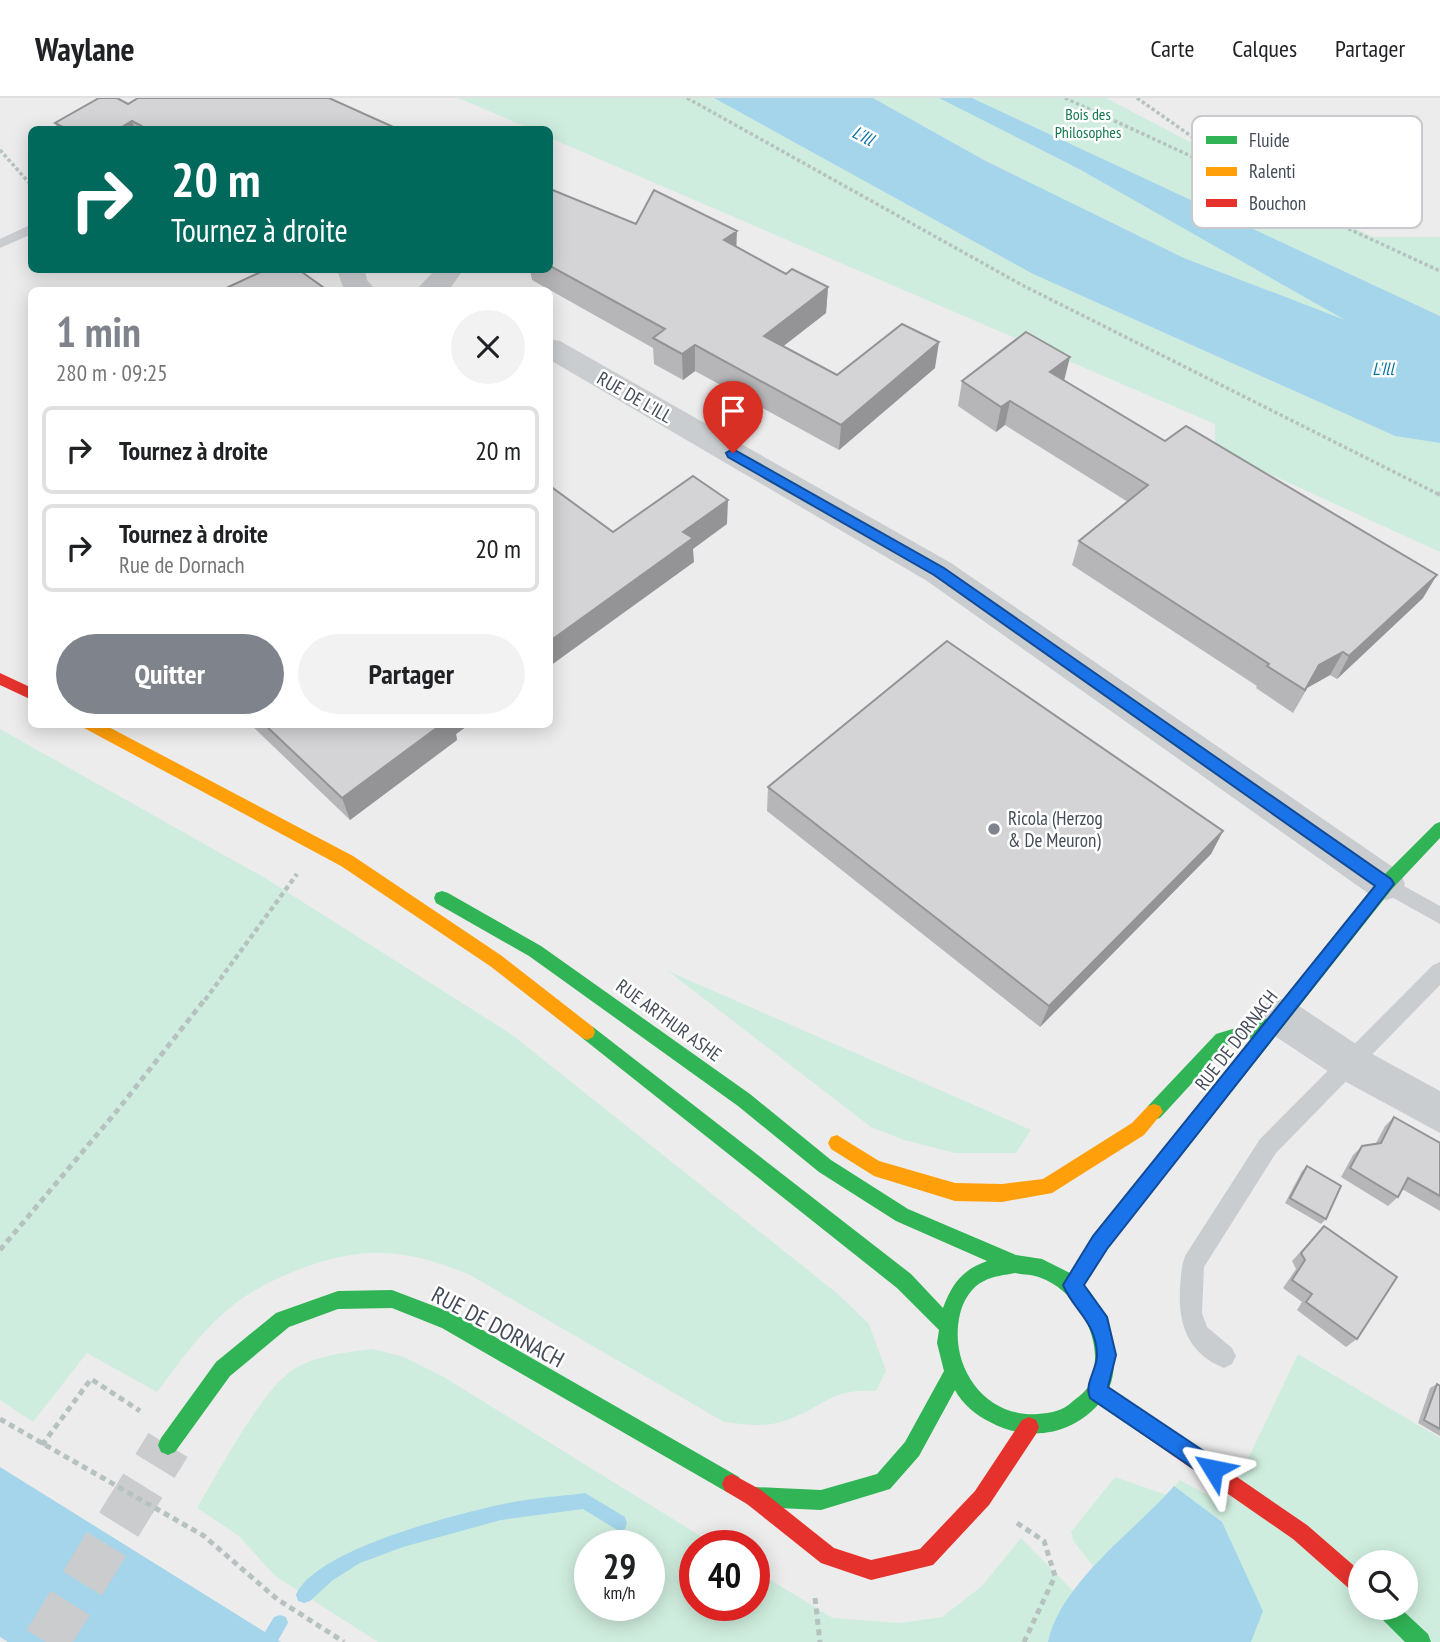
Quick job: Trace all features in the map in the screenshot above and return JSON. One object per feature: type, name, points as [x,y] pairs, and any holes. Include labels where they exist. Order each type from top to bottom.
[{"type":"main road","points":[[0,679],[28,693]]},
{"type":"main road","points":[[97,728],[347,861],[496,961],[904,1281],[946,1324]]},
{"type":"main road","points":[[288,828],[349,848],[395,873]]},
{"type":"main road","name":"RUE DE DORNACH","points":[[1073,1285],[1100,1243],[1386,884],[1440,828]]},
{"type":"main road","name":"RUE ARTHUR ASHE","points":[[432,892],[535,951],[577,980],[744,1100],[825,1166],[902,1215],[1015,1264]]},
{"type":"main road","points":[[577,980],[625,993]]},
{"type":"main road","points":[[829,1137],[874,1168],[955,1192],[1002,1193],[1046,1187],[1138,1129],[1222,1039],[1278,1021]]},
{"type":"main road","points":[[1015,1264],[1045,1269],[1073,1285],[1098,1317],[1106,1355],[1097,1391],[1081,1412],[1056,1424],[1029,1427],[999,1419],[972,1400],[953,1374],[945,1343],[946,1324],[956,1298],[973,1277],[986,1270],[1015,1264]]},
{"type":"main road","name":"RUE DE DORNACH","points":[[168,1445],[222,1369],[283,1320],[338,1300],[391,1299],[448,1321],[754,1497],[828,1556],[871,1570],[926,1558],[982,1498],[1029,1427]]},
{"type":"main road","name":"RUE DE DORNACH","points":[[754,1497],[821,1500],[883,1482],[912,1449],[953,1374]]},
{"type":"main road","points":[[1097,1391],[1147,1422],[1300,1532],[1348,1574]]},
{"type":"main road","points":[[1397,1620],[1420,1642]]},
{"type":"street","name":"RUE DE L'ILL","points":[[553,350],[939,572],[1386,884]]},
{"type":"street","points":[[1278,1021],[1440,1113]]},
{"type":"lane","points":[[0,244],[28,230]]},
{"type":"lane","points":[[1386,884],[1440,916]]},
{"type":"lane","points":[[1224,1356],[1198,1335],[1190,1313],[1193,1264],[1268,1146],[1440,971]]},
{"type":"path","points":[[687,98],[1022,285],[1440,495]]},
{"type":"path","points":[[1065,98],[1192,157]]},
{"type":"path","points":[[1137,98],[1192,137]]},
{"type":"path","points":[[0,150],[28,182]]},
{"type":"path","points":[[1346,228],[1440,271]]},
{"type":"path","points":[[0,1250],[73,1165],[259,931],[318,845]]},
{"type":"path","points":[[42,1445],[91,1379],[142,1413]]},
{"type":"path","points":[[0,1419],[204,1536],[277,1599],[344,1642]]},
{"type":"path","points":[[1012,1519],[1044,1541],[1055,1576],[1024,1642]]},
{"type":"path","points":[[814,1584],[820,1642]]},
{"type":"green space","points":[[458,98],[714,98],[1033,274],[1395,436],[1440,443],[1440,552],[1215,449],[1215,424],[553,139],[553,126],[524,126]]},
{"type":"green space","name":"Bois des Philosophes","points":[[873,98],[939,98],[1079,169],[1351,323],[1184,258],[984,160]]},
{"type":"green space","points":[[972,98],[1106,98],[1192,143],[1192,200]]},
{"type":"green space","points":[[1251,228],[1355,228],[1372,237],[1440,237],[1440,316]]},
{"type":"green space","points":[[0,729],[265,878],[511,1034],[838,1294],[869,1324],[886,1371],[876,1391],[837,1396],[777,1423],[754,1425],[724,1422],[470,1275],[425,1259],[383,1253],[341,1257],[319,1263],[286,1275],[250,1293],[207,1329],[157,1392],[87,1353],[33,1422],[0,1400]]},
{"type":"green space","points":[[668,971],[1031,1130],[1016,1153],[955,1153],[904,1140],[871,1127]]},
{"type":"green space","points":[[373,1349],[404,1357],[444,1377],[691,1530],[679,1530],[679,1621],[770,1621],[770,1580],[833,1618],[900,1623],[942,1617],[982,1586],[1021,1538],[1074,1592],[1093,1566],[1074,1542],[1071,1532],[1115,1477],[1167,1495],[1180,1480],[1226,1505],[1298,1354],[1440,1438],[1440,1642],[378,1642],[275,1576],[239,1536],[197,1508],[253,1415],[279,1382],[300,1366],[330,1356]]},
{"type":"water","name":"L'Ill","points":[[714,98],[873,98],[984,160],[1184,258],[1345,320],[1079,169],[939,98],[972,98],[1192,200],[1192,228],[1251,228],[1440,316],[1440,443],[1395,436],[1033,274]]},
{"type":"water","points":[[0,1467],[281,1642],[8,1642],[0,1637]]},
{"type":"water","points":[[1174,1486],[1222,1522],[1263,1611],[1251,1642],[1048,1642],[1055,1620],[1083,1578]]},
{"type":"building","points":[[99,98],[117,98],[128,104],[138,98],[329,98],[391,126],[141,126],[132,121],[124,126],[61,126],[55,123]]},
{"type":"building","points":[[553,190],[636,224],[654,190],[737,231],[724,240],[786,274],[792,269],[828,287],[764,336],[837,375],[902,324],[939,342],[841,425],[695,345],[682,354],[653,338],[665,329],[553,268]]},
{"type":"building","points":[[259,273],[303,273],[323,287],[228,287]]},
{"type":"building","points":[[1026,332],[1070,357],[1050,372],[1165,441],[1186,426],[1437,575],[1349,656],[1343,652],[1319,665],[1305,690],[1079,541],[1148,485],[1010,401],[1001,407],[962,381]]},
{"type":"building","points":[[693,476],[728,500],[683,532],[693,538],[553,639],[553,488],[613,532]]},
{"type":"building","points":[[947,641],[1223,831],[1049,1006],[768,787]]},
{"type":"building","points":[[268,728],[437,728],[342,798]]},
{"type":"building","points":[[1394,1117],[1440,1143],[1440,1196],[1408,1178],[1398,1197],[1350,1168],[1362,1146],[1381,1143]]},
{"type":"building","points":[[1307,1166],[1341,1186],[1326,1219],[1290,1198]]},
{"type":"building","points":[[1324,1226],[1397,1277],[1357,1339],[1306,1302],[1312,1294],[1292,1280],[1305,1260],[1301,1253]]},
{"type":"building","points":[[1437,1384],[1440,1386],[1440,1429],[1424,1420]]},
{"type":"waterway","points":[[304,1595],[327,1574],[355,1557],[403,1539],[501,1512],[585,1501],[619,1523]]},
{"type":"waterway","points":[[267,1642],[280,1623]]},
{"type":"tunnel","points":[[46,1642],[168,1445]]},
{"type":"traffic: fast","points":[[1073,1285],[1100,1243],[1386,884],[1440,828]]},
{"type":"traffic: fast","points":[[442,898],[535,951],[744,1100],[825,1166],[902,1215],[1015,1264]]},
{"type":"traffic: fast","points":[[1154,1112],[1222,1039],[1275,1024]]},
{"type":"traffic: fast","points":[[587,1032],[904,1281],[946,1324]]},
{"type":"traffic: fast","points":[[1015,1264],[1046,1270],[1071,1286],[1090,1308],[1101,1335],[1103,1364],[1097,1391],[1075,1413],[1052,1423],[1028,1425],[1004,1420],[983,1408],[965,1390],[953,1368],[947,1343],[952,1309],[960,1290],[979,1273],[1015,1264]]},
{"type":"traffic: fast","points":[[168,1445],[223,1369],[283,1320],[338,1300],[392,1299],[448,1321],[732,1484]]},
{"type":"traffic: fast","points":[[754,1497],[821,1500],[883,1482],[912,1449],[953,1374]]},
{"type":"traffic: fast","points":[[1397,1620],[1420,1642]]},
{"type":"traffic: slow","points":[[97,728],[347,861],[496,961],[587,1032]]},
{"type":"traffic: slow","points":[[837,1143],[874,1168],[955,1192],[1002,1193],[1046,1187],[1138,1129],[1154,1112]]},
{"type":"traffic: jam","points":[[0,679],[28,693]]},
{"type":"traffic: jam","points":[[1097,1391],[1300,1532],[1348,1574]]},
{"type":"traffic: jam","points":[[732,1484],[754,1497],[828,1556],[871,1570],[926,1558],[982,1498],[1029,1427]]},
{"type":"place","name":"Ricola (Herzog & De Meuron)","points":[[994,829]]},
{"type":"route","points":[[733,453],[939,572],[1386,884],[1100,1243],[1073,1285],[1098,1317],[1106,1355],[1097,1391],[1147,1422],[1213,1469]]}]
